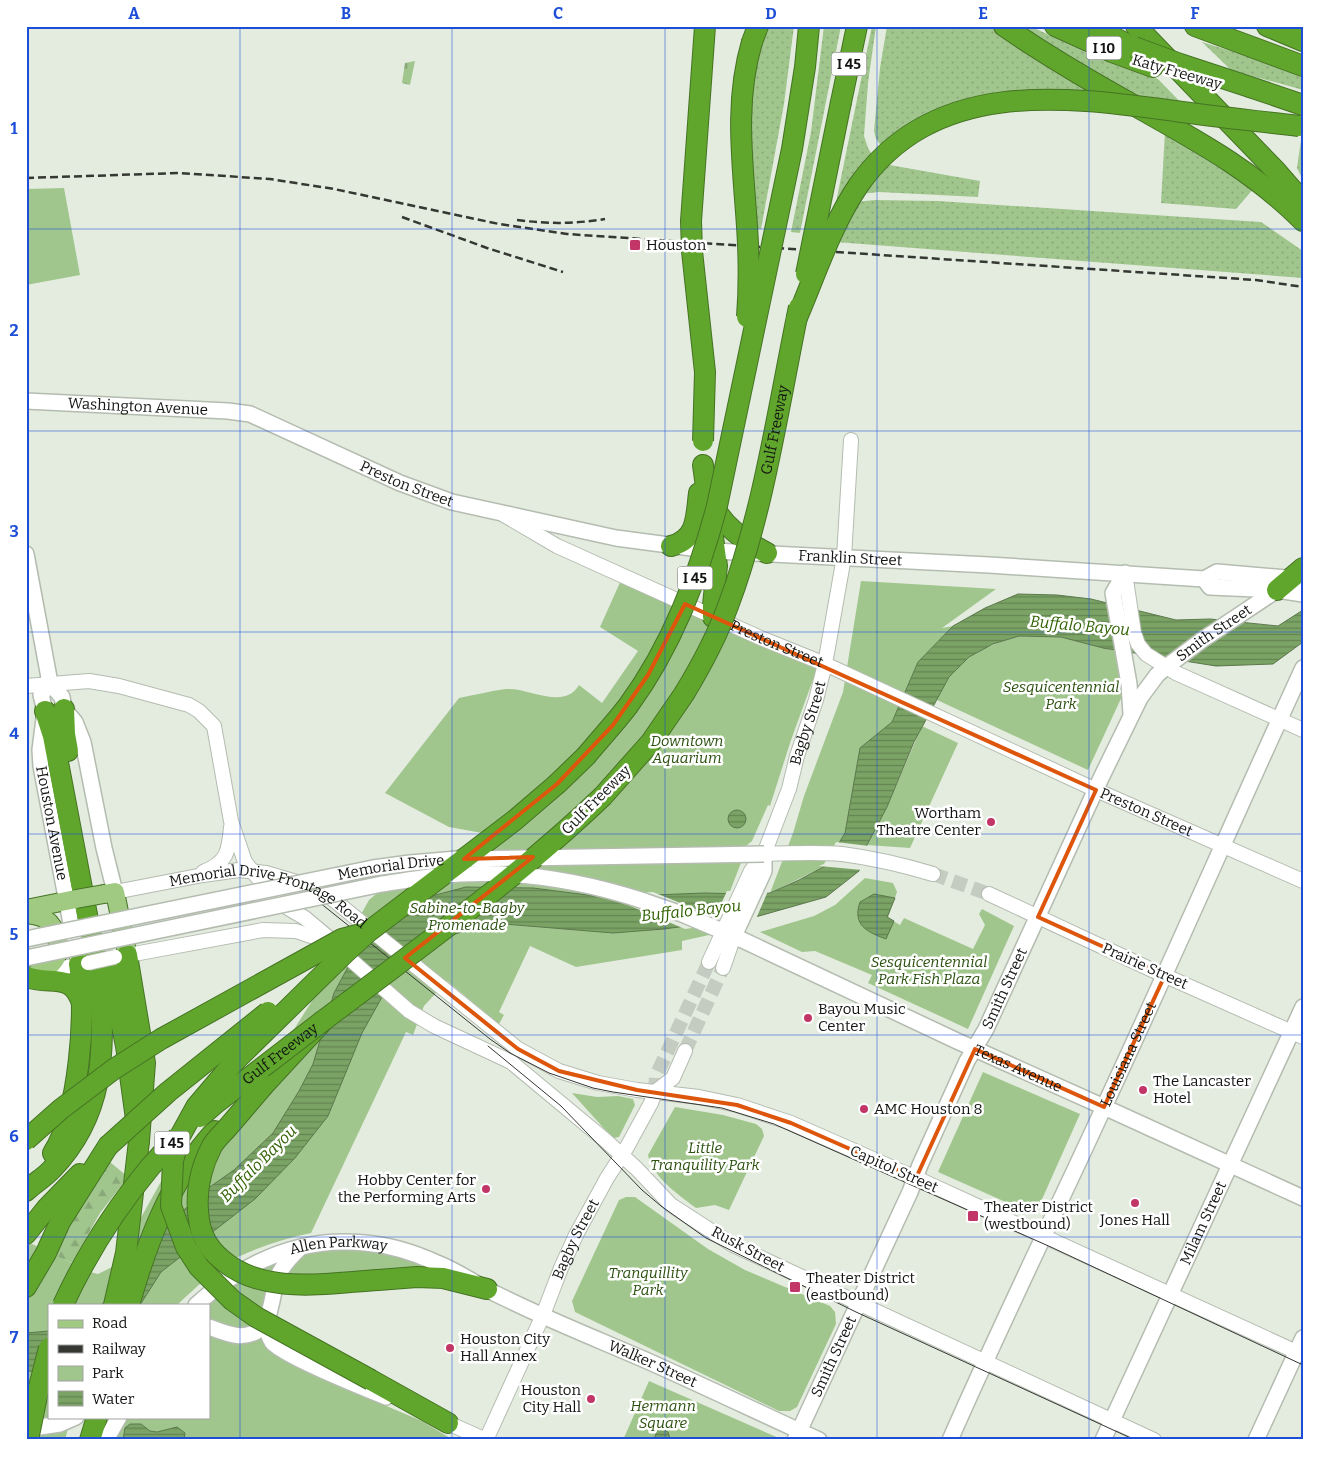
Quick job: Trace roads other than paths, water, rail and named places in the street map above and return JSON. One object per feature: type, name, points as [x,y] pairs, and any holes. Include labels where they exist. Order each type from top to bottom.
[{"type":"highway","points":[[671,546],[686,540],[694,528],[703,474],[705,372],[692,250],[691,221],[705,26]]},
{"type":"highway","points":[[744,374],[749,286],[748,243],[741,154],[741,112],[745,70],[758,26]]},
{"type":"highway","name":"I 45","points":[[26,1234],[46,1209],[108,1146],[168,1092],[337,947],[374,927],[515,820],[586,756],[629,704],[664,647],[689,595],[717,506],[744,374],[774,244],[806,67],[809,26]]},
{"type":"highway","name":"Gulf Freeway","points":[[63,1304],[85,1260],[109,1221],[141,1178],[172,1143],[216,1103],[476,904],[558,838],[622,776],[664,724],[691,683],[714,638],[740,572],[766,476],[796,320],[857,26]]},
{"type":"highway","points":[[1004,26],[1069,69],[1222,155],[1274,193],[1303,221]]},
{"type":"highway","name":"Katy Freeway","points":[[1055,26],[1112,52],[1154,67],[1253,90]]},
{"type":"highway","points":[[1091,26],[1134,47],[1253,90],[1303,105]]},
{"type":"highway","points":[[1136,26],[1276,171],[1303,202]]},
{"type":"highway","points":[[1148,26],[1303,185]]},
{"type":"highway","points":[[1230,26],[1303,52]]},
{"type":"highway","points":[[1267,26],[1303,41]]},
{"type":"highway","points":[[1199,28],[1303,66]]},
{"type":"highway","points":[[796,320],[833,233],[858,186],[874,166],[896,146],[920,129],[948,115],[975,106],[1003,101],[1066,100],[1301,126]]},
{"type":"highway","points":[[703,474],[717,566],[713,605],[714,617]]},
{"type":"highway","points":[[703,474],[710,501],[719,516],[733,532],[748,544],[767,553]]},
{"type":"highway","points":[[55,710],[65,734],[126,1046],[139,1141]]},
{"type":"highway","points":[[28,1190],[54,1168],[85,1123],[97,1092],[102,1049],[100,983],[54,736],[55,710]]},
{"type":"highway","points":[[26,1140],[61,1109],[114,1069],[161,1039],[342,939],[374,927]]},
{"type":"highway","points":[[337,947],[196,1107],[180,1138],[173,1161],[172,1206],[186,1247],[199,1267],[232,1300],[264,1322],[448,1423]]},
{"type":"highway","points":[[114,1304],[126,1253],[139,1141],[145,1063],[121,956]]},
{"type":"highway","points":[[28,1190],[56,1148],[68,1121],[77,1073],[84,964]]},
{"type":"highway","points":[[30,975],[35,980],[66,982],[75,988],[82,1003]]},
{"type":"highway","points":[[324,1020],[264,1085],[213,1145],[204,1164],[196,1204],[199,1224],[205,1239],[214,1252],[228,1265],[250,1277],[274,1283],[308,1284],[417,1277],[443,1278],[487,1289]]},
{"type":"highway","points":[[129,1304],[150,1238],[163,1209],[194,1158],[206,1141],[233,1111],[264,1085]]},
{"type":"highway","points":[[26,1288],[46,1253],[60,1222],[108,1146]]},
{"type":"highway","points":[[28,1440],[48,1352]]},
{"type":"highway","points":[[77,1440],[84,1418]]},
{"type":"highway","points":[[90,1440],[97,1418]]},
{"type":"main road","name":"Washington Avenue","points":[[26,401],[228,411],[250,414]]},
{"type":"main road","name":"Preston Street","points":[[250,414],[400,483],[452,502],[498,512]]},
{"type":"main road","name":"Franklin Street","points":[[498,512],[616,538],[714,551],[1204,579],[1216,572],[1262,575],[1295,582]]},
{"type":"main road","points":[[26,554],[50,683],[62,697],[55,710],[74,722],[83,742],[104,848],[121,956]]},
{"type":"main road","points":[[1125,573],[1113,593],[1120,594],[1131,715]]},
{"type":"main road","name":"Franklin Street","points":[[1204,579],[1210,588],[1243,590],[1295,582]]},
{"type":"main road","name":"Smith Street","points":[[797,1435],[859,1304],[967,1062],[1038,917],[1131,715],[1149,685],[1166,667],[1202,640],[1295,582]]},
{"type":"main road","name":"Louisiana Street","points":[[950,1440],[984,1361],[1224,846],[1302,669]]},
{"type":"main road","name":"Houston Avenue","points":[[55,710],[40,750],[41,766],[84,964]]},
{"type":"main road","name":"Bagby Street","points":[[729,934],[764,871],[764,854]]},
{"type":"main road","name":"Memorial Drive","points":[[26,939],[373,868],[410,863],[467,859],[764,854]]},
{"type":"main road","name":"Memorial Drive","points":[[26,958],[382,884],[463,874],[504,874],[578,883],[629,896],[682,914],[729,934]]},
{"type":"main road","name":"Memorial Drive Frontage Road","points":[[26,909],[110,893]]},
{"type":"main road","points":[[26,914],[38,915],[48,920],[58,942],[54,961],[47,968],[30,975]]},
{"type":"main road","name":"Texas Avenue","points":[[729,934],[975,1049],[1303,1198]]},
{"type":"main road","name":"Milam Street","points":[[1103,1440],[1230,1164],[1297,1034],[1303,1007]]},
{"type":"main road","name":"Allen Parkway","points":[[197,1304],[219,1285],[266,1257],[328,1242],[365,1243],[403,1250],[438,1263],[487,1289]]},
{"type":"main road","points":[[301,1247],[285,1262],[277,1277],[266,1325],[273,1343],[284,1352],[448,1423]]},
{"type":"main road","name":"Walker Street","points":[[487,1289],[676,1374],[797,1435],[819,1440]]},
{"type":"main road","points":[[210,1327],[226,1334],[247,1336],[257,1333],[266,1325]]},
{"type":"main road","points":[[1256,1440],[1300,1354],[1303,1338]]},
{"type":"main road","points":[[26,1429],[60,1424],[74,1418]]},
{"type":"main road","points":[[106,1440],[118,1418]]},
{"type":"street","name":"Bagby Street","points":[[764,854],[782,806],[816,700],[825,664],[844,557],[850,440]]},
{"type":"street","name":"Preston Street","points":[[498,512],[558,546],[714,617],[825,664],[1096,790],[1303,881]]},
{"type":"street","points":[[1120,594],[1138,644],[1146,654],[1166,667],[1303,730]]},
{"type":"street","points":[[26,686],[89,681],[119,686],[188,705],[199,711],[214,726],[233,826],[245,862],[281,904],[305,918],[337,947]]},
{"type":"street","points":[[233,826],[254,859],[280,878]]},
{"type":"street","points":[[189,878],[210,869],[226,856],[233,826]]},
{"type":"street","points":[[764,854],[839,854],[897,864],[933,874]]},
{"type":"street","name":"Memorial Drive Frontage Road","points":[[110,893],[239,870],[266,873],[310,886],[330,898],[478,1017]]},
{"type":"street","name":"Prairie Street","points":[[989,894],[1297,1034]]},
{"type":"street","name":"Memorial Drive Frontage Road","points":[[30,975],[264,930],[296,930],[337,947],[409,1011],[434,1026],[462,1038]]},
{"type":"street","name":"Bagby Street","points":[[709,962],[729,934]]},
{"type":"street","name":"Bagby Street","points":[[723,968],[729,934]]},
{"type":"street","name":"Capitol Street","points":[[478,1017],[518,1049],[559,1072],[598,1083],[736,1104],[791,1123],[916,1178],[1300,1354]]},
{"type":"street","name":"Rusk Street","points":[[462,1038],[502,1056],[516,1066],[578,1116],[622,1155],[671,1205],[728,1242],[1154,1440]]},
{"type":"street","name":"Bagby Street","points":[[486,1440],[543,1315],[569,1248],[651,1103],[655,1092],[673,1078],[684,1052]]},
{"type":"street","points":[[448,1423],[486,1440]]},
{"type":"water","name":"Buffalo Bayou","points":[[1018,594],[1057,595],[1091,599],[1176,620],[1210,619],[1278,626],[1303,610],[1303,642],[1273,664],[1216,666],[1103,648],[1061,637],[1019,636],[993,644],[969,657],[949,677],[914,742],[887,807],[867,845],[859,871],[826,897],[759,916],[664,929],[613,933],[504,924],[478,927],[442,938],[396,972],[362,1033],[328,1116],[295,1158],[255,1199],[161,1272],[141,1304],[102,1304],[154,1237],[207,1189],[234,1170],[273,1133],[313,1064],[334,993],[356,952],[424,898],[466,887],[533,888],[603,897],[704,893],[770,893],[799,880],[825,866],[845,833],[860,748],[892,722],[918,662],[953,626],[985,608]]},
{"type":"water","points":[[737,810],[743,813],[746,819],[743,825],[737,828],[731,825],[728,819],[731,813]]},
{"type":"water","points":[[874,894],[895,898],[887,917],[894,921],[886,939],[867,930],[860,922],[858,916],[860,902]]},
{"type":"water","points":[[48,1331],[48,1372],[26,1371],[26,1333]]},
{"type":"water","points":[[130,1424],[141,1424],[150,1431],[157,1432],[177,1427],[185,1433],[184,1440],[123,1440],[125,1428]]},
{"type":"water","points":[[658,1427],[668,1432],[672,1440],[654,1440]]},
{"type":"tunnel","points":[[933,874],[989,894]]},
{"type":"tunnel","points":[[655,1092],[656,1076],[709,962]]},
{"type":"tunnel","points":[[685,1051],[723,968]]},
{"type":"tram line","points":[[299,886],[490,1039],[510,1053],[549,1073],[593,1088],[722,1108],[774,1124],[1053,1248],[1303,1365]]},
{"type":"tram line","points":[[488,1046],[561,1106],[642,1190],[706,1238],[856,1312],[1135,1440]]},
{"type":"railway","points":[[26,178],[179,173],[270,179],[334,189],[499,224],[567,234],[1256,280],[1303,287]]},
{"type":"railway","points":[[402,217],[487,248],[563,272]]},
{"type":"railway","points":[[517,220],[561,223],[605,219]]},
{"type":"place","name":"Houston","points":[[635,245]]},
{"type":"place","name":"Wortham Theatre Center","points":[[991,822]]},
{"type":"place","name":"Bayou Music Center","points":[[808,1018]]},
{"type":"place","name":"The Lancaster Hotel","points":[[1143,1090]]},
{"type":"place","name":"AMC Houston 8","points":[[864,1109]]},
{"type":"place","name":"Hobby Center for the Performing Arts","points":[[486,1189]]},
{"type":"place","name":"Jones Hall","points":[[1135,1203]]},
{"type":"place","name":"Theater District (westbound)","points":[[973,1216]]},
{"type":"place","name":"Theater District (eastbound)","points":[[795,1287]]},
{"type":"place","name":"Houston City Hall Annex","points":[[450,1348]]},
{"type":"place","name":"Houston City Hall","points":[[591,1399]]},
{"type":"park label","name":"Sesquicentennial Park","points":[[1061,696]]},
{"type":"park label","name":"Downtown Aquarium","points":[[687,750]]},
{"type":"park label","name":"Sabine-to-Bagby Promenade","points":[[467,916]]},
{"type":"park label","name":"Sesquicentennial Park Fish Plaza","points":[[929,970]]},
{"type":"park label","name":"Little Tranquility Park","points":[[705,1156]]},
{"type":"park label","name":"Tranquillity Park","points":[[648,1282]]},
{"type":"park label","name":"Hermann Square","points":[[663,1414]]}]
